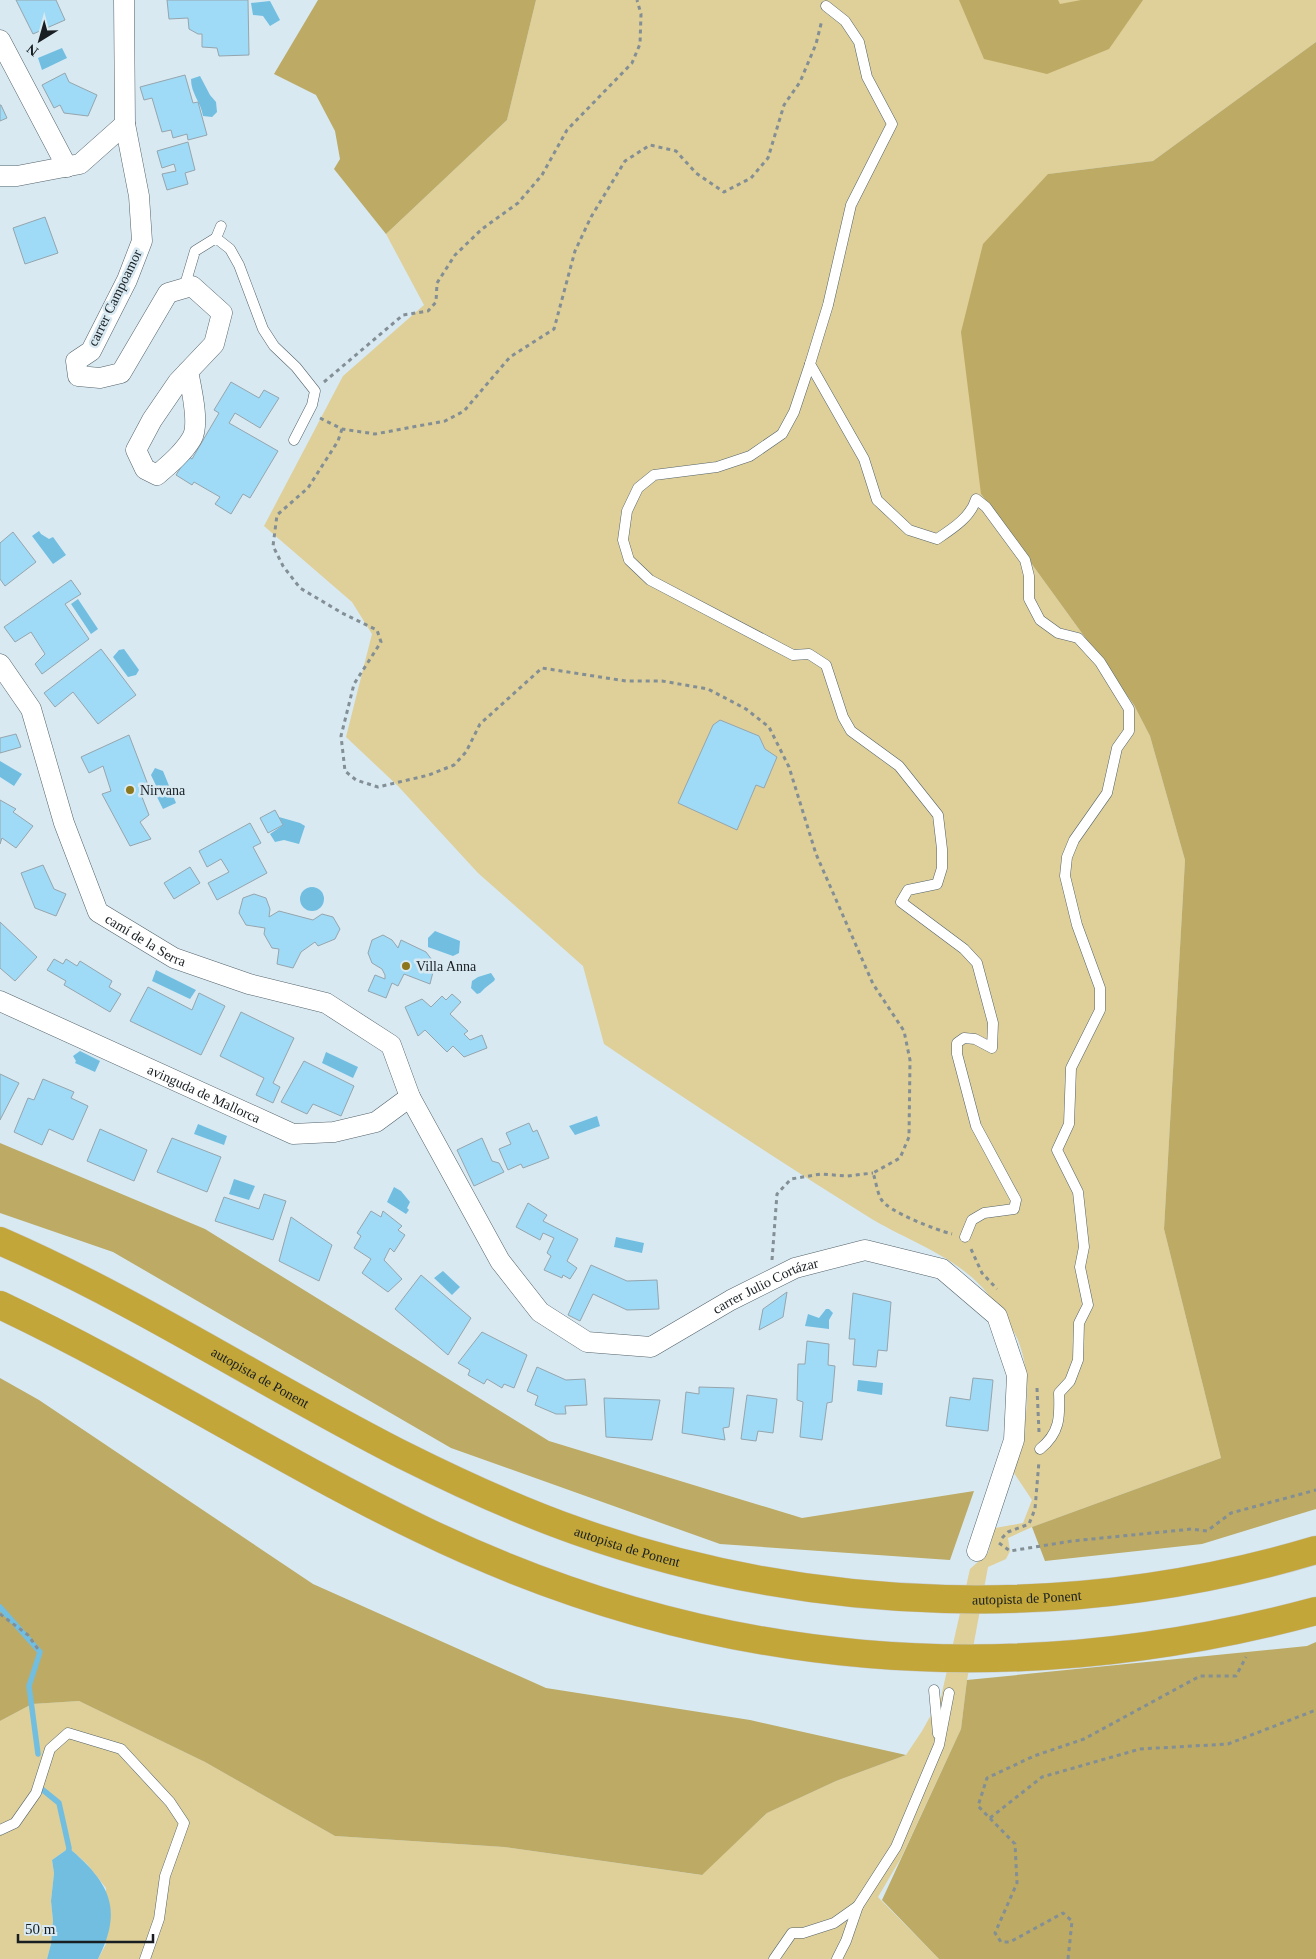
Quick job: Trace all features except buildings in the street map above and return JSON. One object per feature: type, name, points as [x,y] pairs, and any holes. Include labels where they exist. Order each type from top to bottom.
[{"type":"highway","name":"autopista de Ponent","points":[[0,1241],[108,1293],[360,1432],[445,1476],[533,1515],[578,1531],[623,1546],[715,1571],[762,1581],[858,1594],[954,1600],[1004,1600],[1097,1594],[1191,1580],[1238,1572],[1316,1550]]},
{"type":"highway","points":[[0,1305],[113,1362],[378,1508],[457,1546],[510,1569],[584,1596],[696,1628],[743,1638],[840,1652],[898,1657],[1035,1658],[1133,1648],[1228,1633],[1316,1611]]},
{"type":"street","points":[[0,176],[17,176],[80,164],[125,124],[124,0]]},
{"type":"street","points":[[0,40],[67,167]]},
{"type":"street","name":"carrer Campoamor","points":[[125,124],[139,196],[142,241],[127,280],[91,351],[76,361],[78,376],[100,378],[121,373],[168,293],[184,288]]},
{"type":"street","points":[[184,288],[192,286],[222,313],[214,344],[188,371]]},
{"type":"street","name":"camí de la Serra","points":[[0,664],[31,709],[64,823],[98,912],[174,958],[249,984],[326,1003],[391,1045],[410,1097]]},
{"type":"street","name":"avinguda de Mallorca","points":[[0,1001],[293,1134],[334,1132],[376,1122],[410,1097]]},
{"type":"street","name":"carrer Julio Cortázar","points":[[410,1097],[500,1262],[540,1312],[587,1342],[651,1348],[732,1300],[795,1268],[865,1250],[942,1269],[997,1316],[1017,1375],[1014,1440],[993,1506],[985,1550]]},
{"type":"lane","points":[[826,6],[845,22],[859,42],[867,77],[892,124],[851,205],[828,305],[794,412],[782,434],[750,456],[717,468],[654,475],[638,488],[626,511],[623,540],[629,560],[650,580],[793,655],[809,654],[826,665],[843,717],[852,731],[899,766],[938,815],[942,868],[937,884],[908,890],[901,902],[964,949],[977,963],[994,1023],[992,1048],[975,1039],[964,1038],[957,1043],[957,1054],[976,1126],[1016,1200],[1014,1209],[984,1213],[972,1220],[965,1238]]},
{"type":"lane","points":[[184,288],[196,251],[216,238],[222,226]]},
{"type":"lane","points":[[216,238],[230,249],[239,265],[263,329],[270,340],[296,367],[315,391],[309,412],[294,440]]},
{"type":"lane","points":[[810,364],[864,459],[877,500],[909,530],[937,539],[953,529],[974,508],[976,499],[986,507],[1025,560],[1029,576],[1029,599],[1040,620],[1058,633],[1078,638],[1100,662],[1129,709],[1129,731],[1117,748],[1107,793],[1074,840],[1067,857],[1065,876],[1077,925],[1100,988],[1100,1010],[1071,1068],[1069,1124],[1057,1150],[1078,1192],[1084,1247],[1080,1268],[1088,1305],[1078,1323],[1078,1360],[1070,1381],[1059,1393],[1060,1417],[1056,1430],[1040,1449]]},
{"type":"lane","points":[[934,1690],[939,1744]]},
{"type":"lane","points":[[837,1959],[846,1941],[858,1906],[896,1847],[939,1744],[949,1693]]},
{"type":"lane","points":[[0,1830],[15,1823],[36,1793],[50,1749],[68,1733],[121,1749],[170,1802],[184,1823],[164,1876],[159,1919],[145,1959]]},
{"type":"lane","points":[[774,1959],[792,1933],[803,1934],[834,1923],[858,1906]]},
{"type":"path","points":[[315,391],[403,315],[428,311],[436,302],[437,283],[455,255],[482,228],[518,203],[542,175],[567,130],[632,63],[640,44],[641,14],[637,0]]},
{"type":"path","points":[[309,412],[342,429],[375,434],[445,421],[464,411],[510,356],[554,329],[574,250],[591,217],[626,161],[650,145],[676,151],[696,173],[724,192],[751,178],[768,158],[784,105],[800,82],[816,44],[826,6]]},
{"type":"path","points":[[342,429],[338,440],[308,488],[277,515],[273,546],[283,566],[300,588],[342,613],[377,630],[381,642],[354,684],[341,736],[345,771],[356,780],[378,787],[429,775],[454,765],[466,752],[480,724],[542,668],[626,681],[662,681],[708,689],[746,709],[769,727],[789,767],[816,854],[873,984],[904,1031],[910,1060],[909,1136],[900,1158],[873,1172],[847,1176],[821,1174],[791,1179],[778,1194],[770,1280]]},
{"type":"path","points":[[873,1172],[882,1201],[902,1214],[935,1229],[965,1238],[982,1273],[1000,1292]]},
{"type":"path","points":[[985,1550],[998,1542],[1008,1532],[1029,1524],[1035,1509],[1040,1449],[1036,1379]]},
{"type":"path","points":[[998,1542],[1010,1551],[1109,1537],[1192,1529],[1207,1531],[1230,1513],[1316,1490]]},
{"type":"path","points":[[993,1506],[999,1528],[998,1542]]},
{"type":"path","points":[[0,1614],[28,1635],[40,1652]]},
{"type":"path","points":[[1068,1959],[1072,1921],[1063,1913],[1010,1942],[1001,1942],[995,1933],[1018,1883],[1015,1844],[978,1806],[987,1778],[1034,1756],[1084,1739],[1200,1676],[1236,1676],[1246,1657]]},
{"type":"path","points":[[990,1818],[1042,1777],[1140,1749],[1228,1744],[1316,1710]]},
{"type":"shaded area","points":[[318,0],[536,0],[507,120],[386,234],[334,169],[340,159],[335,131],[316,95],[274,74]]},
{"type":"shaded area","points":[[536,0],[1316,0],[1316,42],[1153,161],[1048,174],[981,494],[1134,705],[1150,736],[1185,860],[1164,1229],[1221,1458],[1032,1527],[1008,1538],[1010,1551],[1006,1559],[988,1567],[967,1680],[961,1729],[901,1858],[878,1897],[939,1959],[98,1959],[106,1944],[106,1888],[87,1864],[69,1848],[52,1860],[54,1873],[51,1901],[53,1921],[51,1944],[47,1959],[0,1959],[0,1721],[32,1704],[79,1701],[205,1762],[335,1836],[504,1847],[701,1875],[767,1813],[836,1781],[906,1755],[941,1697],[970,1569],[988,1553],[995,1528],[1023,1523],[1032,1500],[1014,1473],[1025,1423],[1027,1390],[1023,1357],[1016,1335],[982,1287],[969,1275],[942,1256],[867,1216],[604,1044],[583,966],[478,873],[398,786],[346,737],[372,634],[352,602],[264,526],[343,376],[424,305],[386,234],[507,120]]},
{"type":"shaded area","points":[[959,0],[1058,0],[1060,4],[1081,0],[1143,0],[1109,49],[1047,74],[984,59]]},
{"type":"shaded area","points":[[1316,42],[1316,1509],[1202,1544],[1045,1561],[1032,1527],[1221,1458],[1164,1229],[1185,860],[1150,736],[1134,705],[981,494],[961,332],[983,244],[1048,174],[1153,161]]},
{"type":"shaded area","points":[[0,1143],[205,1229],[549,1441],[802,1518],[974,1491],[950,1560],[720,1544],[451,1448],[113,1252],[0,1213]]},
{"type":"shaded area","points":[[0,1378],[39,1400],[313,1584],[546,1688],[750,1720],[906,1755],[836,1781],[767,1813],[702,1875],[504,1847],[335,1836],[205,1762],[79,1701],[32,1704],[0,1721]]},
{"type":"shaded area","points":[[1316,1642],[1316,1959],[939,1959],[882,1900],[961,1729],[967,1680],[1307,1646]]},
{"type":"water","points":[[270,1],[280,20],[270,26],[263,16],[253,15],[251,3]]},
{"type":"water","points":[[62,48],[67,58],[42,70],[38,58]]},
{"type":"water","points":[[200,76],[216,102],[217,112],[212,117],[203,116],[191,84],[191,79]]},
{"type":"water","points":[[39,531],[49,539],[53,537],[66,555],[53,564],[32,536]]},
{"type":"water","points":[[78,599],[98,629],[91,634],[71,604]]},
{"type":"water","points":[[124,649],[139,670],[136,675],[128,677],[113,657],[119,650]]},
{"type":"water","points":[[0,761],[22,774],[14,786],[0,777]]},
{"type":"water","points":[[155,768],[163,771],[176,803],[163,809],[157,797],[161,796],[151,775]]},
{"type":"water","points":[[279,817],[305,826],[299,844],[284,840],[275,842],[270,834],[283,825]]},
{"type":"water","points":[[312,887],[321,890],[324,899],[321,908],[312,911],[303,908],[300,899],[303,890]]},
{"type":"water","points":[[435,931],[460,941],[459,953],[453,956],[428,947],[428,938]]},
{"type":"water","points":[[156,970],[196,990],[190,999],[152,981]]},
{"type":"water","points":[[491,973],[495,979],[494,981],[477,994],[471,988],[472,981]]},
{"type":"water","points":[[80,1051],[100,1061],[95,1072],[75,1063],[76,1061],[73,1056]]},
{"type":"water","points":[[326,1052],[358,1067],[353,1078],[322,1063]]},
{"type":"water","points":[[597,1116],[600,1126],[575,1135],[569,1126]]},
{"type":"water","points":[[198,1124],[227,1136],[224,1145],[194,1134]]},
{"type":"water","points":[[234,1179],[255,1186],[249,1200],[229,1194]]},
{"type":"water","points":[[394,1187],[401,1191],[410,1202],[407,1208],[409,1210],[406,1214],[387,1202]]},
{"type":"water","points":[[616,1237],[644,1243],[642,1253],[614,1247]]},
{"type":"water","points":[[443,1271],[460,1287],[452,1295],[434,1278]]},
{"type":"water","points":[[826,1309],[833,1313],[829,1320],[829,1329],[805,1326],[808,1314],[819,1318]]},
{"type":"water","points":[[858,1380],[883,1383],[882,1395],[857,1391]]},
{"type":"water","points":[[69,1848],[94,1873],[103,1885],[108,1898],[111,1911],[110,1925],[106,1941],[98,1959],[47,1959],[51,1944],[53,1921],[51,1901],[54,1873],[52,1860]]},
{"type":"waterway","points":[[0,1607],[40,1652],[29,1686],[38,1754]]},
{"type":"waterway","points":[[43,1790],[59,1803],[69,1848],[68,1855]]},
{"type":"place","name":"Nirvana","points":[[130,790]]},
{"type":"place","name":"Villa Anna","points":[[406,966]]}]
